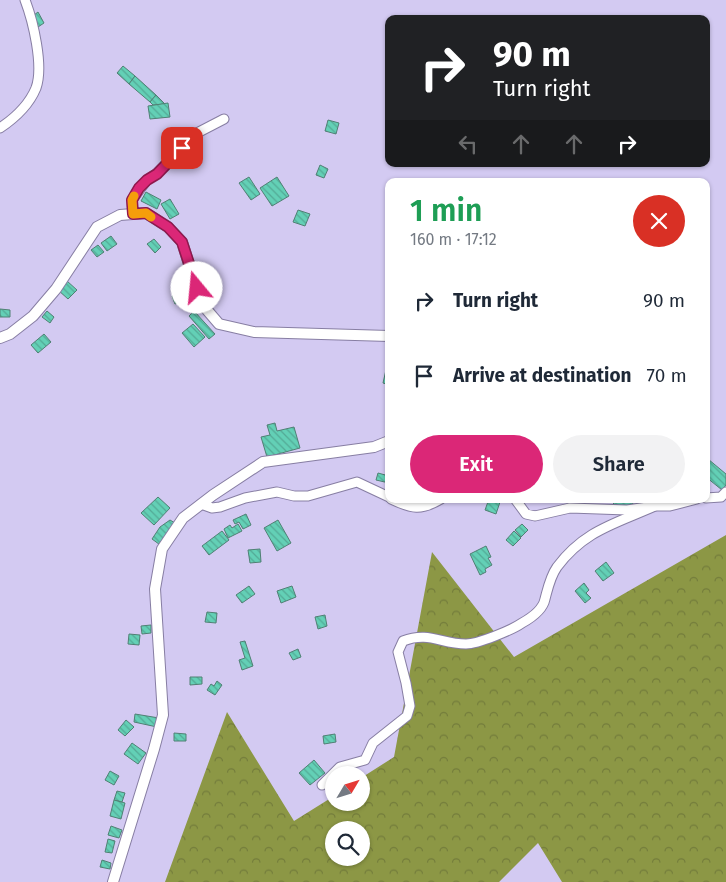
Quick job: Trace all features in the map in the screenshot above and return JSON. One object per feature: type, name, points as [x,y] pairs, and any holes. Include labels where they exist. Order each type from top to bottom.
[{"type":"main road","points":[[0,338],[10,334],[33,316],[56,289],[97,227],[120,215],[146,213],[168,227],[182,242],[202,303],[219,324],[254,332],[385,336]]},
{"type":"main road","points":[[113,882],[163,715],[155,589],[162,550],[183,518],[263,462],[374,447],[385,443]]},
{"type":"street","points":[[0,128],[10,122],[28,103],[36,86],[38,62],[35,36],[25,0]]},
{"type":"street","points":[[133,214],[132,200],[147,180],[157,174],[197,133],[224,119]]},
{"type":"street","points":[[201,504],[212,508],[220,507],[245,498],[277,492],[294,496],[308,496],[357,482],[385,496]]},
{"type":"street","points":[[710,498],[721,497],[726,492]]},
{"type":"street","points":[[400,503],[409,508],[430,506],[435,503]]},
{"type":"street","points":[[518,503],[526,514],[535,516],[570,508],[627,510],[670,506],[682,503]]},
{"type":"street","points":[[322,785],[340,767],[365,760],[373,743],[407,716],[410,706],[398,652],[403,641],[415,636],[468,644],[520,625],[538,612],[545,600],[546,591],[556,569],[576,546],[604,527],[655,506]]},
{"type":"green space","points":[[726,535],[726,882],[562,882],[538,843],[499,882],[165,882],[227,712],[294,821],[325,802],[325,811],[370,811],[370,772],[394,757],[432,552],[514,657]]},
{"type":"building","points":[[38,12],[44,23],[38,27],[34,15]]},
{"type":"building","points":[[123,66],[135,76],[129,84],[117,73]]},
{"type":"building","points":[[135,76],[156,95],[150,102],[129,84]]},
{"type":"building","points":[[156,95],[165,104],[153,105],[150,102]]},
{"type":"building","points":[[168,103],[170,117],[150,119],[148,106]]},
{"type":"building","points":[[328,120],[339,123],[336,134],[325,131]]},
{"type":"building","points":[[320,165],[328,169],[324,178],[316,175]]},
{"type":"building","points":[[249,177],[260,194],[251,200],[239,183]]},
{"type":"building","points":[[277,177],[289,196],[272,206],[260,188]]},
{"type":"building","points":[[146,192],[161,200],[157,209],[141,201]]},
{"type":"building","points":[[170,199],[179,214],[170,219],[161,204]]},
{"type":"building","points":[[298,210],[310,214],[305,226],[293,222]]},
{"type":"building","points":[[111,236],[117,244],[107,251],[101,243]]},
{"type":"building","points":[[154,239],[161,247],[155,253],[147,244]]},
{"type":"building","points":[[98,245],[104,252],[97,257],[91,250]]},
{"type":"building","points":[[67,281],[77,290],[68,299],[58,290]]},
{"type":"building","points":[[186,290],[190,298],[175,304],[172,296]]},
{"type":"building","points":[[0,309],[10,310],[10,317],[0,317]]},
{"type":"building","points":[[47,311],[54,317],[50,323],[42,317]]},
{"type":"building","points":[[194,311],[215,334],[209,339],[189,316]]},
{"type":"building","points":[[193,324],[205,337],[194,347],[182,333]]},
{"type":"building","points":[[44,334],[51,342],[38,353],[31,345]]},
{"type":"building","points":[[275,423],[277,431],[294,427],[300,448],[267,457],[261,437],[270,435],[267,425]]},
{"type":"building","points":[[710,461],[726,474],[726,485],[722,490],[710,480]]},
{"type":"building","points":[[378,473],[385,475],[385,482],[376,480]]},
{"type":"building","points":[[158,497],[170,508],[154,525],[141,513]]},
{"type":"building","points":[[488,503],[500,503],[496,514],[485,510]]},
{"type":"building","points":[[614,503],[633,503],[633,505],[614,507]]},
{"type":"building","points":[[246,514],[251,525],[243,529],[239,522],[235,524],[233,520]]},
{"type":"building","points":[[170,520],[175,523],[163,547],[152,539],[160,527]]},
{"type":"building","points":[[278,520],[291,543],[277,551],[264,528]]},
{"type":"building","points":[[238,524],[242,531],[228,538],[224,529],[230,525],[232,528]]},
{"type":"building","points":[[522,524],[528,530],[521,537],[515,530]]},
{"type":"building","points":[[222,531],[229,540],[209,555],[202,546]]},
{"type":"building","points":[[514,531],[521,538],[513,546],[506,540]]},
{"type":"building","points":[[486,546],[491,557],[488,558],[492,565],[485,569],[486,572],[480,575],[470,554]]},
{"type":"building","points":[[260,549],[261,562],[250,563],[248,550]]},
{"type":"building","points":[[606,562],[614,573],[603,581],[595,571]]},
{"type":"building","points":[[584,583],[589,590],[586,593],[591,598],[585,603],[575,591]]},
{"type":"building","points":[[249,586],[255,594],[242,603],[236,595]]},
{"type":"building","points":[[292,586],[296,597],[281,603],[277,591]]},
{"type":"building","points":[[207,612],[217,613],[216,623],[205,622]]},
{"type":"building","points":[[325,615],[327,626],[318,629],[315,617]]},
{"type":"building","points":[[151,625],[151,633],[142,634],[141,626]]},
{"type":"building","points":[[129,634],[140,635],[139,645],[128,644]]},
{"type":"building","points":[[245,641],[253,666],[242,670],[239,660],[245,658],[240,642]]},
{"type":"building","points":[[298,649],[301,657],[293,660],[289,653]]},
{"type":"building","points":[[190,677],[202,677],[202,684],[190,685]]},
{"type":"building","points":[[217,681],[222,685],[215,695],[207,690],[211,684],[214,686]]},
{"type":"building","points":[[135,714],[159,718],[157,727],[134,722]]},
{"type":"building","points":[[126,720],[134,727],[125,736],[118,730]]},
{"type":"building","points":[[174,733],[186,734],[186,741],[174,741]]},
{"type":"building","points":[[335,734],[336,742],[324,744],[323,736]]},
{"type":"building","points":[[132,743],[146,753],[138,764],[124,754]]},
{"type":"building","points":[[314,760],[325,773],[310,785],[299,773]]},
{"type":"building","points":[[110,771],[119,776],[114,785],[105,780]]},
{"type":"building","points":[[117,791],[125,793],[122,802],[114,800]]},
{"type":"building","points":[[114,800],[125,803],[121,819],[110,816]]},
{"type":"building","points":[[111,826],[122,830],[119,838],[108,835]]},
{"type":"building","points":[[108,839],[115,841],[112,853],[105,852]]},
{"type":"building","points":[[102,860],[111,863],[110,869],[100,867]]},
{"type":"slow traffic","points":[[134,196],[132,200],[133,214],[146,213],[151,217]]},
{"type":"route","points":[[182,148],[157,174],[139,188],[132,200],[133,214],[146,213],[168,227],[182,242],[197,288]]}]
